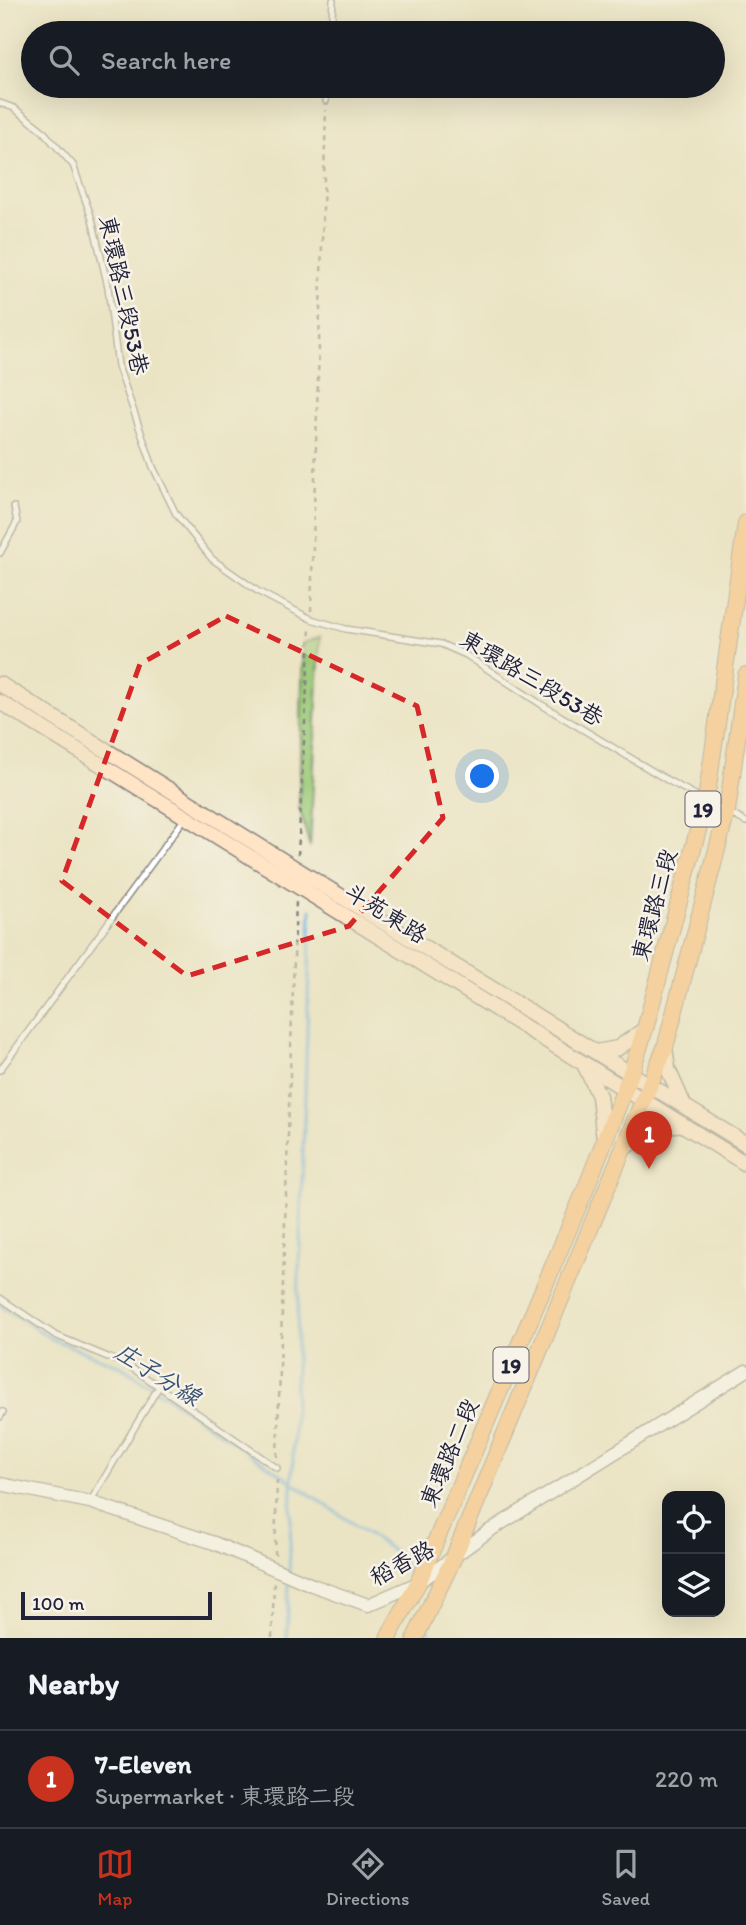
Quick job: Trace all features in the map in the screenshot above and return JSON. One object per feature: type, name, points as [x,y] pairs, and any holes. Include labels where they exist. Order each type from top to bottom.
[{"type":"main road","name":"東環路三段","points":[[627,1080],[645,1029],[706,800],[746,523]]},
{"type":"main road","name":"東環路三段","points":[[643,1100],[664,1048],[727,811],[746,675]]},
{"type":"main road","name":"斗苑東路","points":[[0,684],[583,1063],[627,1080],[650,1084],[746,1144]]},
{"type":"main road","name":"斗苑東路","points":[[0,702],[186,816],[297,877],[596,1052],[627,1080],[643,1100],[746,1164]]},
{"type":"main road","points":[[596,1052],[618,1048],[645,1029]]},
{"type":"main road","points":[[664,1048],[668,1069],[685,1106]]},
{"type":"main road","points":[[583,1063],[599,1096],[604,1140]]},
{"type":"main road","name":"東環路二段","points":[[388,1638],[418,1583],[584,1193],[627,1080]]},
{"type":"main road","name":"東環路二段","points":[[415,1638],[453,1559],[643,1100]]},
{"type":"main road","points":[[624,1147],[660,1127],[682,1124]]},
{"type":"street","name":"稻香路","points":[[0,1484],[90,1502],[214,1544],[368,1605],[418,1583],[489,1531],[746,1371]]},
{"type":"lane","points":[[332,21],[333,0]]},
{"type":"lane","name":"東環路三段53巷","points":[[0,103],[13,108],[42,130],[73,165],[92,219],[108,287],[118,366],[153,467],[176,514],[212,559],[258,592],[311,619],[346,629],[441,644],[466,655],[542,705],[746,822]]},
{"type":"lane","points":[[0,553],[17,522],[15,507]]},
{"type":"lane","points":[[0,1070],[186,816]]},
{"type":"lane","points":[[0,1298],[55,1335],[129,1366],[277,1468]]},
{"type":"lane","points":[[90,1502],[158,1388]]},
{"type":"path","points":[[277,1468],[297,877],[311,619],[326,101]]},
{"type":"highlighted area","points":[[226,616],[417,706],[443,818],[349,926],[187,976],[62,881],[140,664]]},
{"type":"green space","points":[[320,637],[310,847],[299,807],[303,643]]},
{"type":"waterway","points":[[287,1638],[311,910]]},
{"type":"waterway","name":"庄子分線","points":[[0,1305],[52,1339],[120,1366],[148,1384],[402,1557],[412,1583]]},
{"type":"waterway","points":[[428,1627],[432,1638]]},
{"type":"place","name":"7-Eleven","points":[[649,1169]]}]
